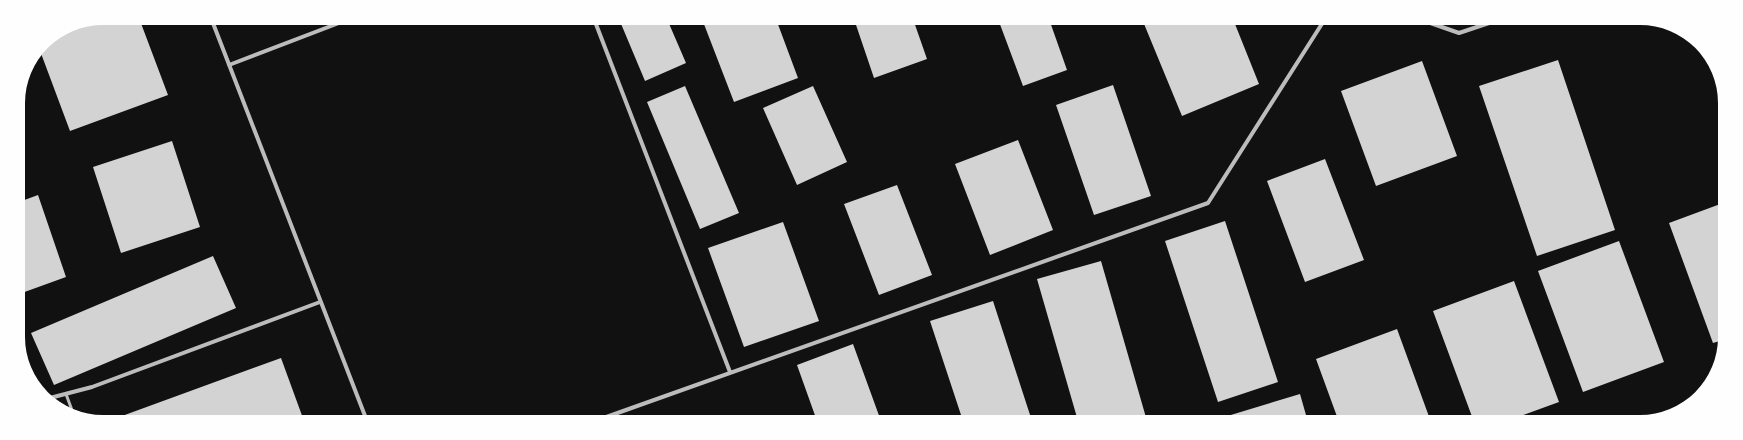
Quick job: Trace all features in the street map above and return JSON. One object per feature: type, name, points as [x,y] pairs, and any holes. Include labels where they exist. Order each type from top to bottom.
[{"type":"street","points":[[214,25],[364,415]]},
{"type":"street","points":[[229,65],[334,25]]},
{"type":"street","points":[[597,25],[730,372]]},
{"type":"street","points":[[612,415],[1208,203],[1321,25]]},
{"type":"street","points":[[1436,25],[1459,33],[1483,25]]},
{"type":"street","points":[[54,397],[92,387],[320,302]]},
{"type":"lane","points":[[66,394],[71,408]]},
{"type":"building","points":[[98,25],[142,25],[168,95],[70,131],[42,55],[52,44],[64,35],[78,29]]},
{"type":"building","points":[[622,25],[670,25],[686,63],[645,81]]},
{"type":"building","points":[[704,25],[778,25],[798,78],[734,102]]},
{"type":"building","points":[[856,25],[915,25],[927,59],[874,78]]},
{"type":"building","points":[[1000,25],[1051,25],[1067,70],[1023,86]]},
{"type":"building","points":[[1144,25],[1235,25],[1259,84],[1182,116]]},
{"type":"building","points":[[1558,60],[1615,230],[1537,256],[1479,86]]},
{"type":"building","points":[[1422,61],[1457,156],[1376,186],[1341,91]]},
{"type":"building","points":[[1113,85],[1151,196],[1094,215],[1056,105]]},
{"type":"building","points":[[685,86],[739,213],[700,229],[647,102]]},
{"type":"building","points":[[813,86],[847,162],[797,185],[763,108]]},
{"type":"building","points":[[1018,140],[1053,230],[990,255],[955,164]]},
{"type":"building","points":[[172,141],[200,227],[121,253],[93,167]]},
{"type":"building","points":[[1325,159],[1364,260],[1305,282],[1267,181]]},
{"type":"building","points":[[897,185],[932,275],[879,295],[844,204]]},
{"type":"building","points":[[38,195],[66,277],[25,292],[25,200]]},
{"type":"building","points":[[1718,205],[1718,342],[1713,343],[1669,223]]},
{"type":"building","points":[[1225,221],[1278,382],[1218,402],[1165,241]]},
{"type":"building","points":[[783,222],[819,321],[744,347],[708,248]]},
{"type":"building","points":[[1619,241],[1664,362],[1583,392],[1538,271]]},
{"type":"building","points":[[213,256],[236,308],[54,385],[31,333]]},
{"type":"building","points":[[1101,261],[1145,415],[1076,415],[1037,279]]},
{"type":"building","points":[[1514,281],[1559,402],[1523,415],[1471,415],[1433,311]]},
{"type":"building","points":[[993,301],[1030,415],[961,415],[930,321]]},
{"type":"building","points":[[1397,329],[1428,415],[1336,415],[1316,359]]},
{"type":"building","points":[[853,344],[879,415],[815,415],[797,365]]},
{"type":"building","points":[[281,358],[302,415],[125,415]]},
{"type":"building","points":[[1300,394],[1306,415],[1231,415]]}]
